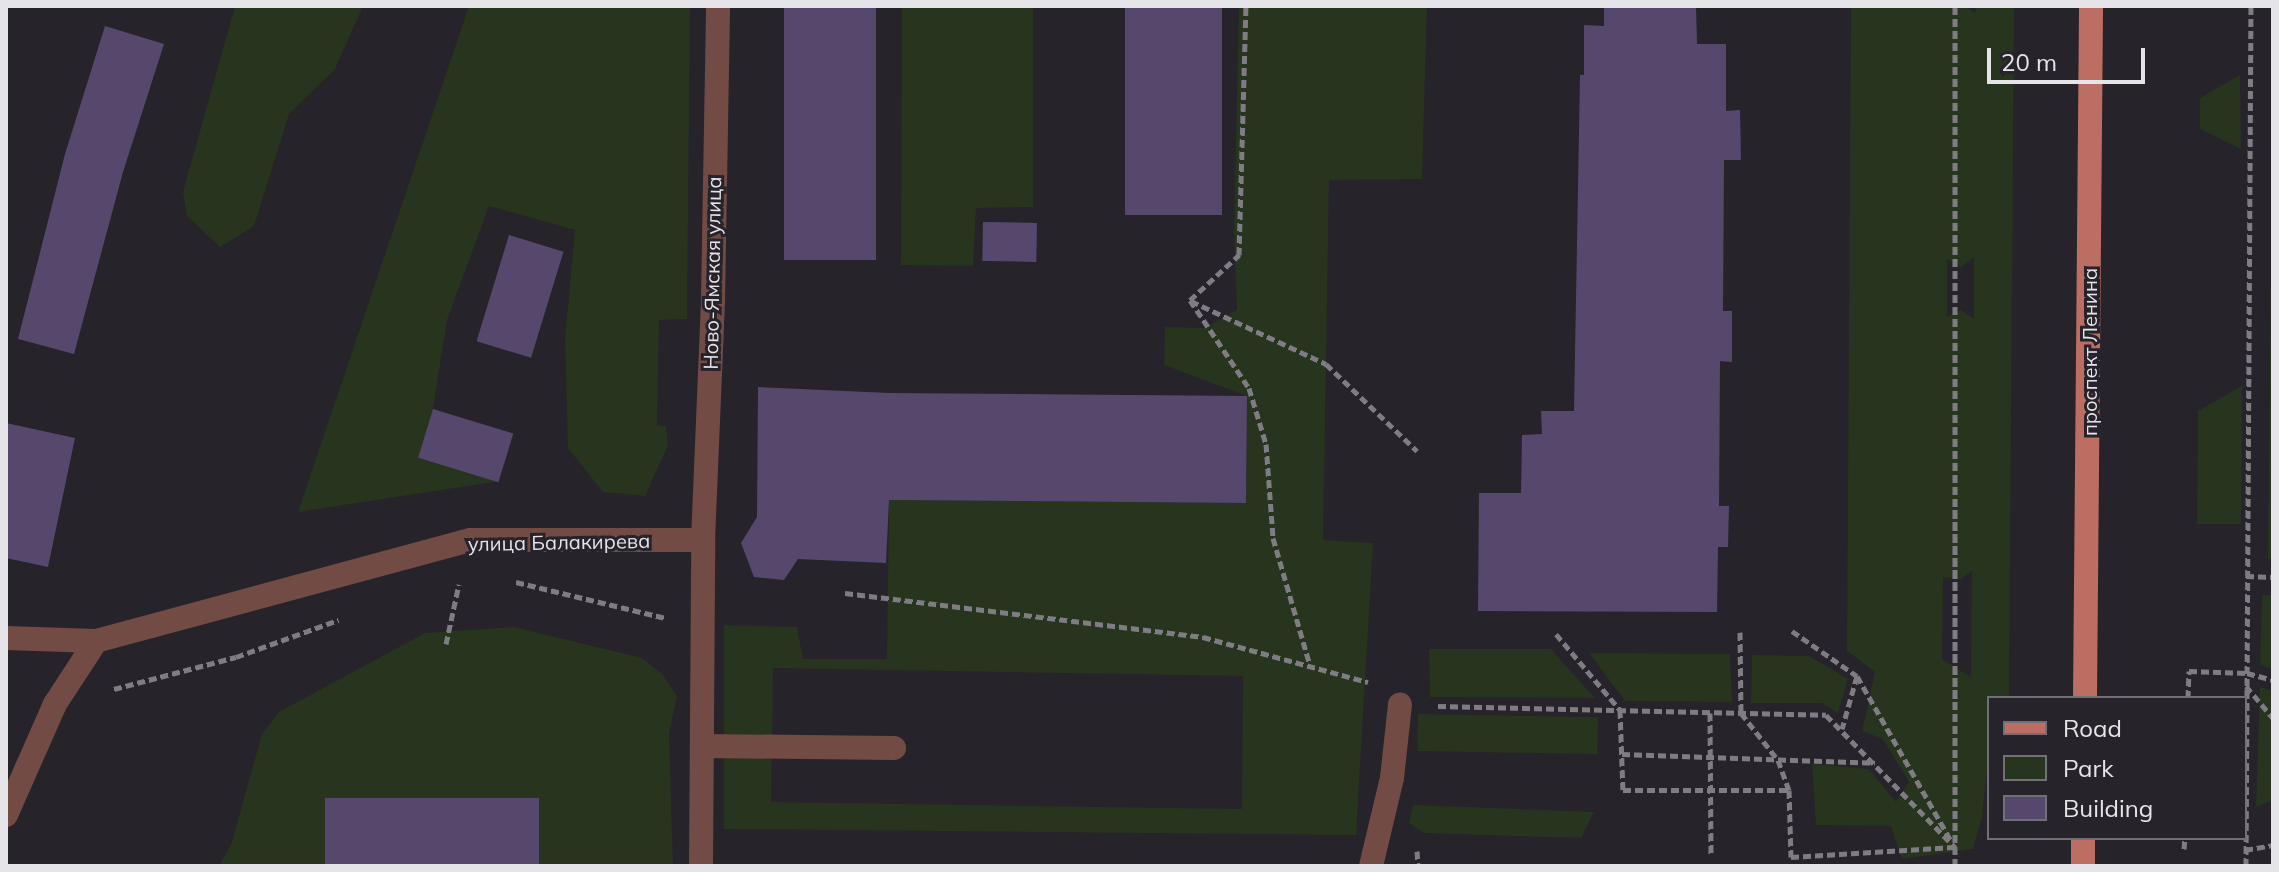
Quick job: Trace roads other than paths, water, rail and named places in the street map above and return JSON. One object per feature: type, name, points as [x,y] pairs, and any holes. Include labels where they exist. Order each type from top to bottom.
[{"type":"main road","name":"проспект Ленина","points":[[2085,696],[2091,6]]},
{"type":"main road","points":[[2083,840],[2083,866]]},
{"type":"street","name":"Ново-Ямская улица","points":[[703,540],[713,298],[718,6]]},
{"type":"street","name":"улица Балакирева","points":[[6,638],[96,641],[470,540],[703,540]]},
{"type":"street","points":[[701,866],[703,540]]},
{"type":"street","points":[[6,815],[55,704],[96,641]]},
{"type":"street","points":[[1371,866],[1392,778],[1400,704]]},
{"type":"street","points":[[703,746],[894,748]]}]
